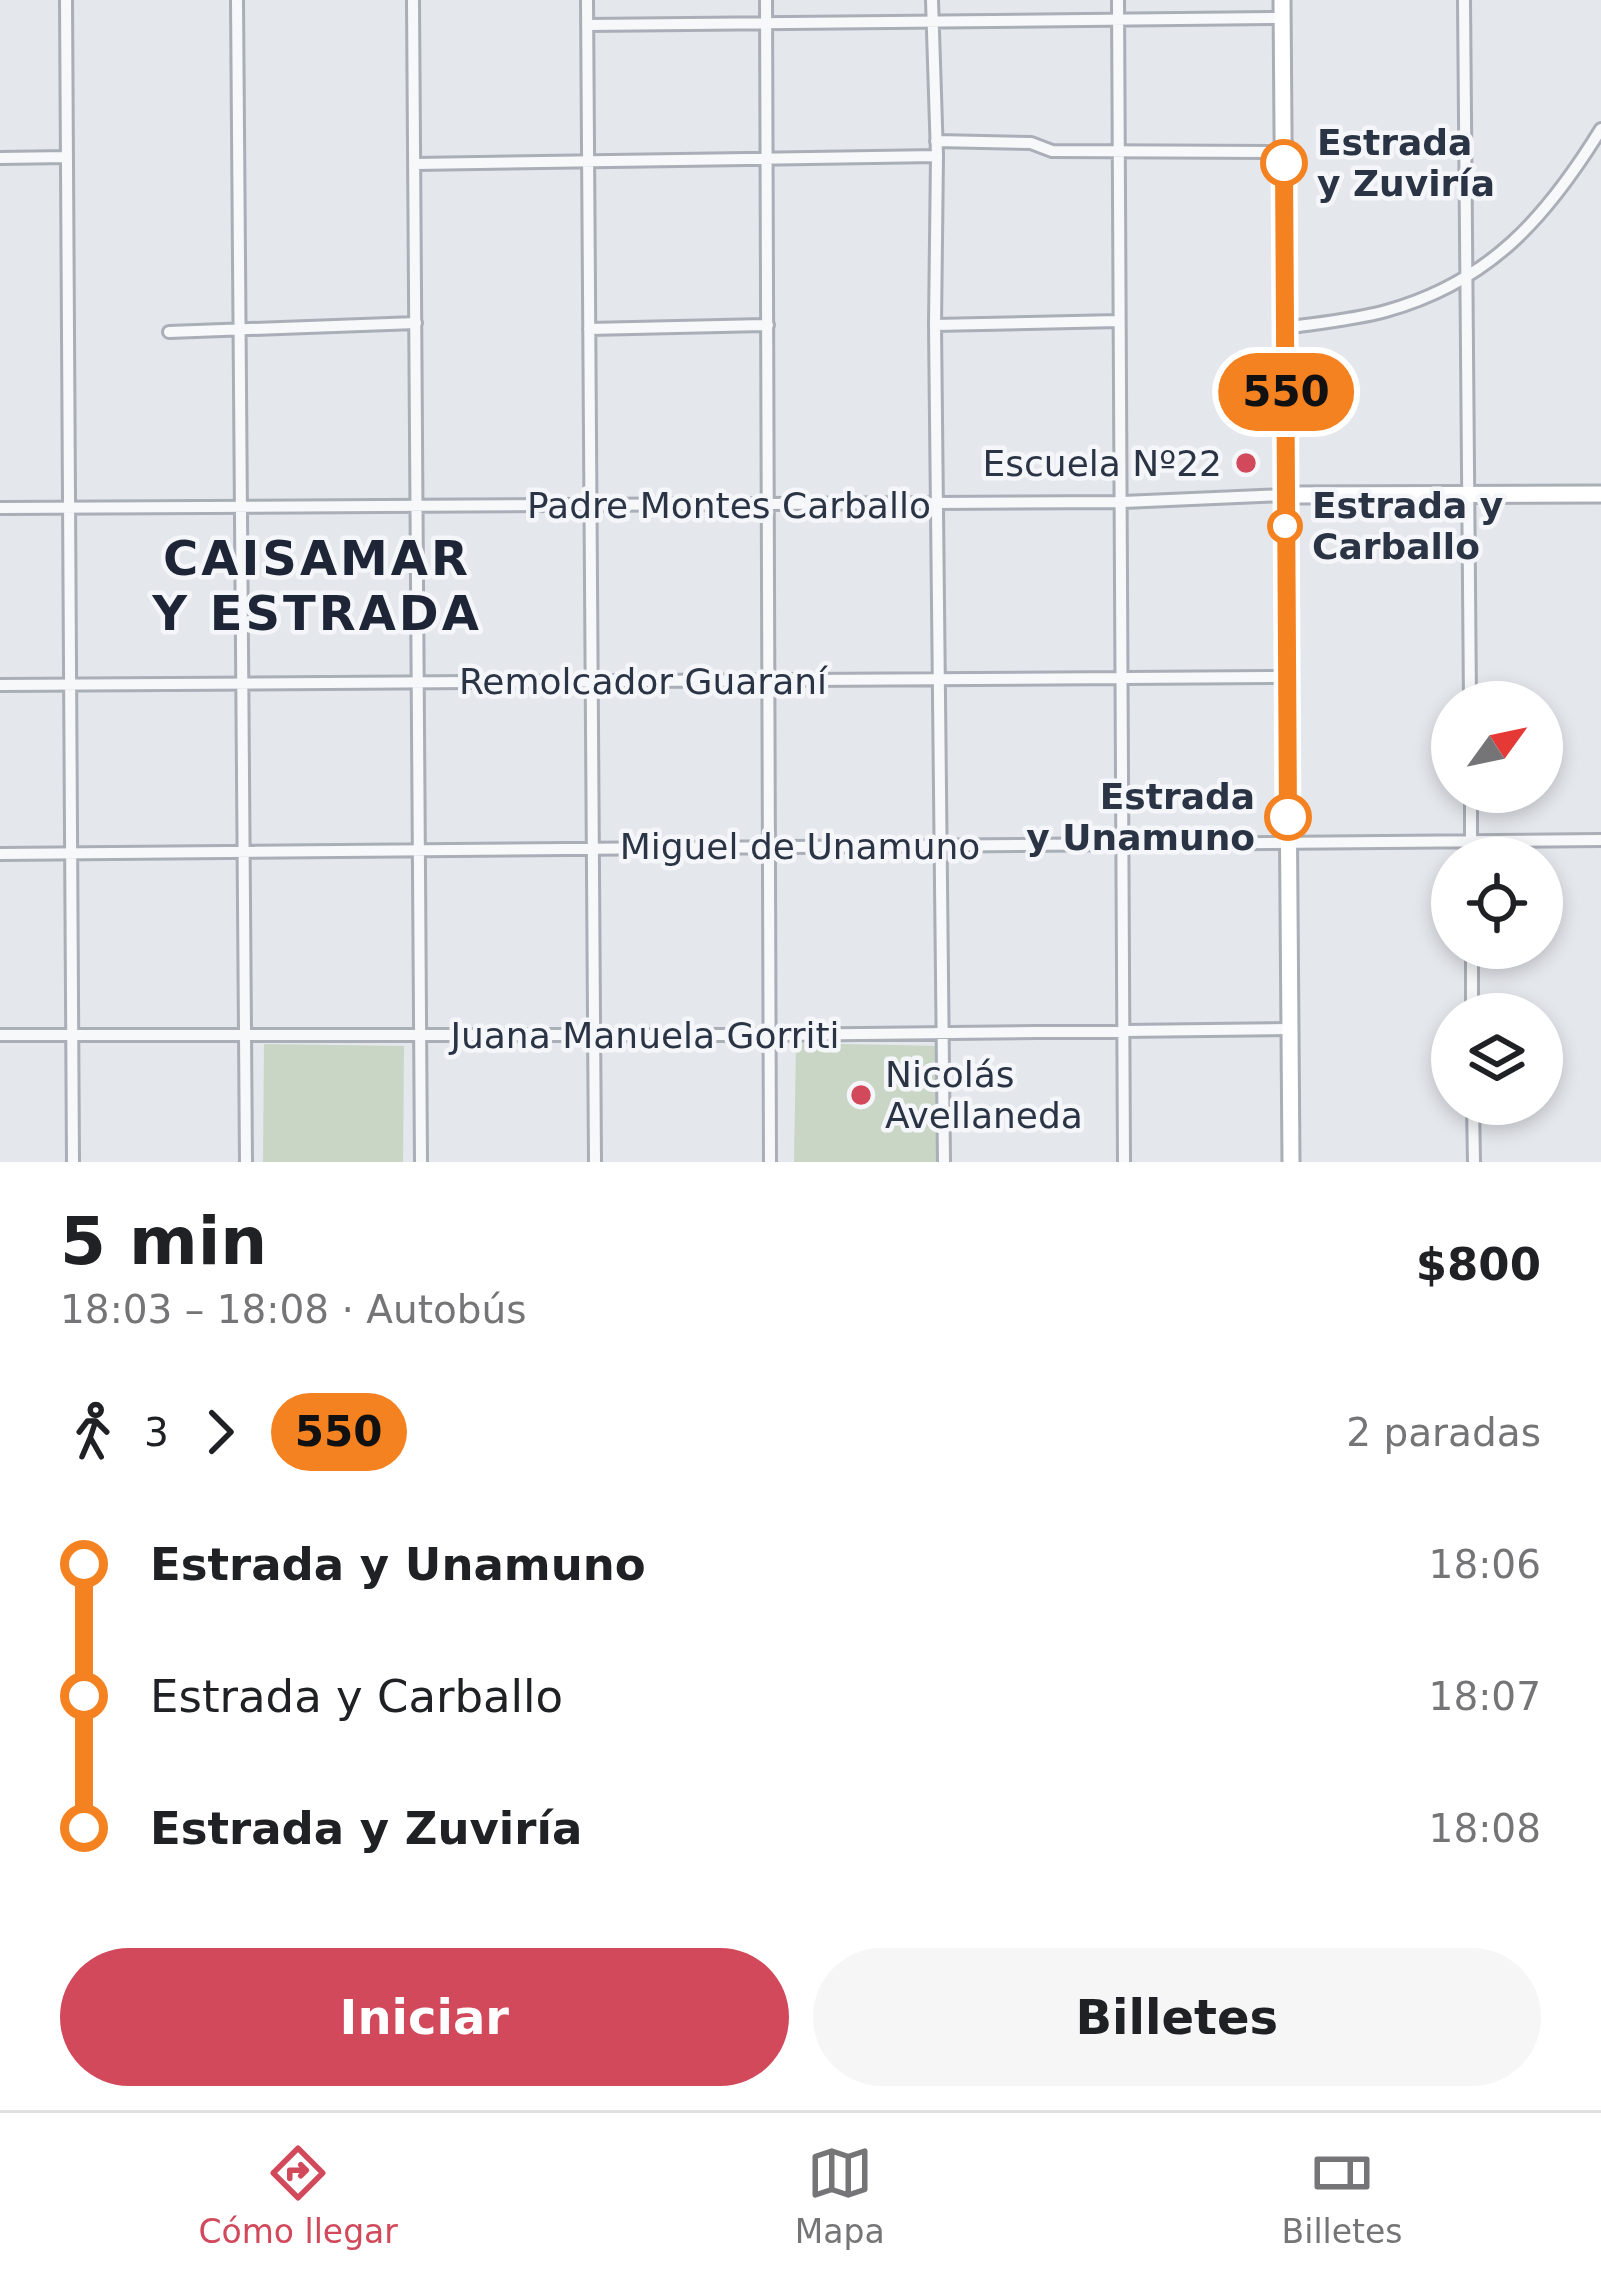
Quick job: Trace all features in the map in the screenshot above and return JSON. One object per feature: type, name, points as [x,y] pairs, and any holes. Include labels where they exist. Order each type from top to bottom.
[{"type":"main road","points":[[1282,0],[1291,1162]]},
{"type":"main road","name":"Padre Montes Carballo","points":[[1285,495],[1601,494]]},
{"type":"street","points":[[66,0],[73,1162]]},
{"type":"street","points":[[237,0],[246,1162]]},
{"type":"street","points":[[413,0],[421,1162]]},
{"type":"street","points":[[587,0],[595,1162]]},
{"type":"street","points":[[766,0],[770,1162]]},
{"type":"street","points":[[932,0],[944,1162]]},
{"type":"street","points":[[1118,0],[1124,1162]]},
{"type":"street","points":[[1465,0],[1470,681]]},
{"type":"street","points":[[587,25],[1282,18]]},
{"type":"street","points":[[1284,328],[1383,312],[1426,298],[1467,277],[1510,248],[1539,220],[1601,130]]},
{"type":"street","points":[[936,141],[1031,142],[1052,151],[1284,152]]},
{"type":"street","points":[[415,164],[937,156]]},
{"type":"street","points":[[0,158],[67,157]]},
{"type":"street","points":[[935,326],[1119,321]]},
{"type":"street","points":[[169,332],[416,323]]},
{"type":"street","points":[[589,329],[768,325]]},
{"type":"street","name":"Padre Montes Carballo","points":[[0,508],[937,504],[1285,495]]},
{"type":"street","name":"Remolcador Guaraní","points":[[0,685],[1287,677]]},
{"type":"street","name":"Miguel de Unamuno","points":[[1563,840],[1601,840]]},
{"type":"street","name":"Miguel de Unamuno","points":[[0,854],[1431,841]]},
{"type":"street","name":"Juana Manuela Gorriti","points":[[0,1035],[1289,1029]]},
{"type":"street","points":[[1473,1125],[1474,1162]]},
{"type":"green space","points":[[796,1043],[942,1046],[940,1162],[794,1162]]},
{"type":"green space","points":[[264,1044],[404,1046],[403,1162],[263,1162]]},
{"type":"bus line","name":"550","points":[[1284,163],[1288,817]]},
{"type":"place","name":"Estrada y Zuviría","points":[[1284,163]]},
{"type":"place","name":"Escuela Nº22","points":[[1246,463]]},
{"type":"place","name":"Estrada y Carballo","points":[[1285,526]]},
{"type":"place","name":"Estrada y Unamuno","points":[[1288,817]]},
{"type":"place","name":"Nicolás Avellaneda","points":[[861,1095]]},
{"type":"district","name":"CAISAMAR Y ESTRADA","points":[[317,586]]}]
